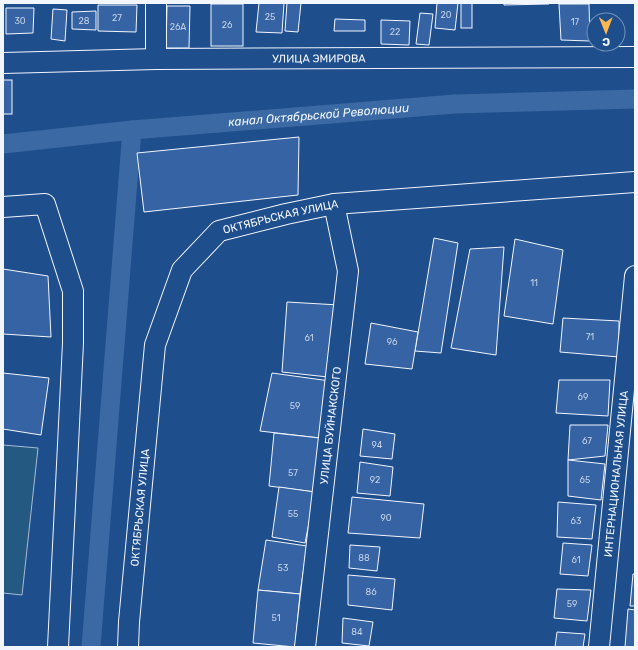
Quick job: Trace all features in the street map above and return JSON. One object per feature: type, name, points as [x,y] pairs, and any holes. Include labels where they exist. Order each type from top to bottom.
[{"type":"street","points":[[156,3],[156,59]]},
{"type":"street","name":"УЛИЦА ЭМИРОВА","points":[[3,63],[156,59],[635,57]]},
{"type":"street","name":"ОКТЯБРЬСКАЯ УЛИЦА","points":[[128,647],[129,622],[155,345],[182,270],[219,231],[286,214],[334,204],[635,182]]},
{"type":"street","points":[[3,207],[45,204],[74,291],[73,343],[58,647]]},
{"type":"street","name":"УЛИЦА БУЙНАКСКОГО","points":[[305,647],[348,271],[334,204]]},
{"type":"street","name":"ИНТЕРНАЦИОНАЛЬНАЯ УЛИЦА","points":[[599,647],[635,276]]},
{"type":"shaded area","points":[[3,445],[38,448],[22,595],[3,593]]},
{"type":"building","points":[[259,3],[284,3],[282,33],[256,32]]},
{"type":"building","points":[[287,3],[301,3],[298,32],[285,31]]},
{"type":"building","points":[[437,3],[458,3],[455,30],[435,28]]},
{"type":"building","points":[[461,3],[472,3],[472,28],[461,28]]},
{"type":"building","points":[[504,3],[549,3],[549,4],[504,5]]},
{"type":"building","points":[[211,4],[243,4],[243,46],[211,46]]},
{"type":"building","points":[[559,4],[589,4],[589,12],[586,12],[586,41],[561,40]]},
{"type":"building","points":[[98,5],[137,5],[136,32],[98,31]]},
{"type":"building","points":[[167,6],[190,6],[189,48],[166,48]]},
{"type":"building","points":[[6,8],[34,8],[33,33],[6,34]]},
{"type":"building","points":[[53,9],[67,10],[65,41],[51,39]]},
{"type":"building","points":[[96,11],[96,30],[72,29],[72,12]]},
{"type":"building","points":[[420,13],[433,14],[429,45],[416,44]]},
{"type":"building","points":[[335,19],[365,20],[365,31],[334,31]]},
{"type":"building","points":[[381,20],[410,21],[409,45],[381,44]]},
{"type":"building","points":[[3,80],[12,80],[12,114],[3,114]]},
{"type":"building","points":[[299,137],[298,195],[144,212],[137,153]]},
{"type":"building","points":[[434,238],[458,243],[441,353],[415,351]]},
{"type":"building","points":[[515,239],[563,250],[553,324],[504,316]]},
{"type":"building","points":[[504,247],[496,355],[451,348],[470,249]]},
{"type":"building","points":[[3,269],[48,276],[51,337],[3,334]]},
{"type":"building","points":[[287,302],[339,305],[328,377],[282,372]]},
{"type":"building","points":[[563,318],[619,321],[619,357],[560,352]]},
{"type":"building","points":[[371,323],[418,332],[412,369],[365,364]]},
{"type":"building","points":[[3,373],[49,378],[41,435],[3,429]]},
{"type":"building","points":[[272,373],[330,381],[320,438],[260,431]]},
{"type":"building","points":[[559,380],[610,380],[608,416],[556,413]]},
{"type":"building","points":[[570,425],[608,425],[605,456],[568,460]]},
{"type":"building","points":[[363,429],[395,434],[392,459],[360,456]]},
{"type":"building","points":[[274,433],[320,438],[315,492],[269,486]]},
{"type":"building","points":[[568,460],[605,464],[601,500],[568,496]]},
{"type":"building","points":[[360,462],[393,467],[390,496],[357,493]]},
{"type":"building","points":[[279,487],[315,492],[305,543],[272,537]]},
{"type":"building","points":[[352,497],[424,504],[420,538],[348,533]]},
{"type":"building","points":[[558,502],[596,505],[592,539],[557,537]]},
{"type":"building","points":[[266,540],[307,546],[300,594],[258,590]]},
{"type":"building","points":[[563,543],[592,545],[588,576],[560,574]]},
{"type":"building","points":[[350,545],[380,547],[377,571],[349,568]]},
{"type":"building","points":[[633,574],[635,574],[635,606],[630,606]]},
{"type":"building","points":[[348,575],[395,579],[392,610],[348,605]]},
{"type":"building","points":[[557,589],[591,590],[587,621],[554,618]]},
{"type":"building","points":[[258,590],[300,594],[295,647],[253,643]]},
{"type":"building","points":[[628,609],[635,610],[635,647],[625,647]]},
{"type":"building","points":[[343,618],[373,622],[369,646],[342,643]]},
{"type":"building","points":[[557,632],[585,634],[583,647],[555,647]]},
{"type":"waterway","name":"канал Октябрьской Революции","points":[[3,144],[132,130],[455,104],[635,99]]},
{"type":"waterway","points":[[91,647],[132,130]]}]
